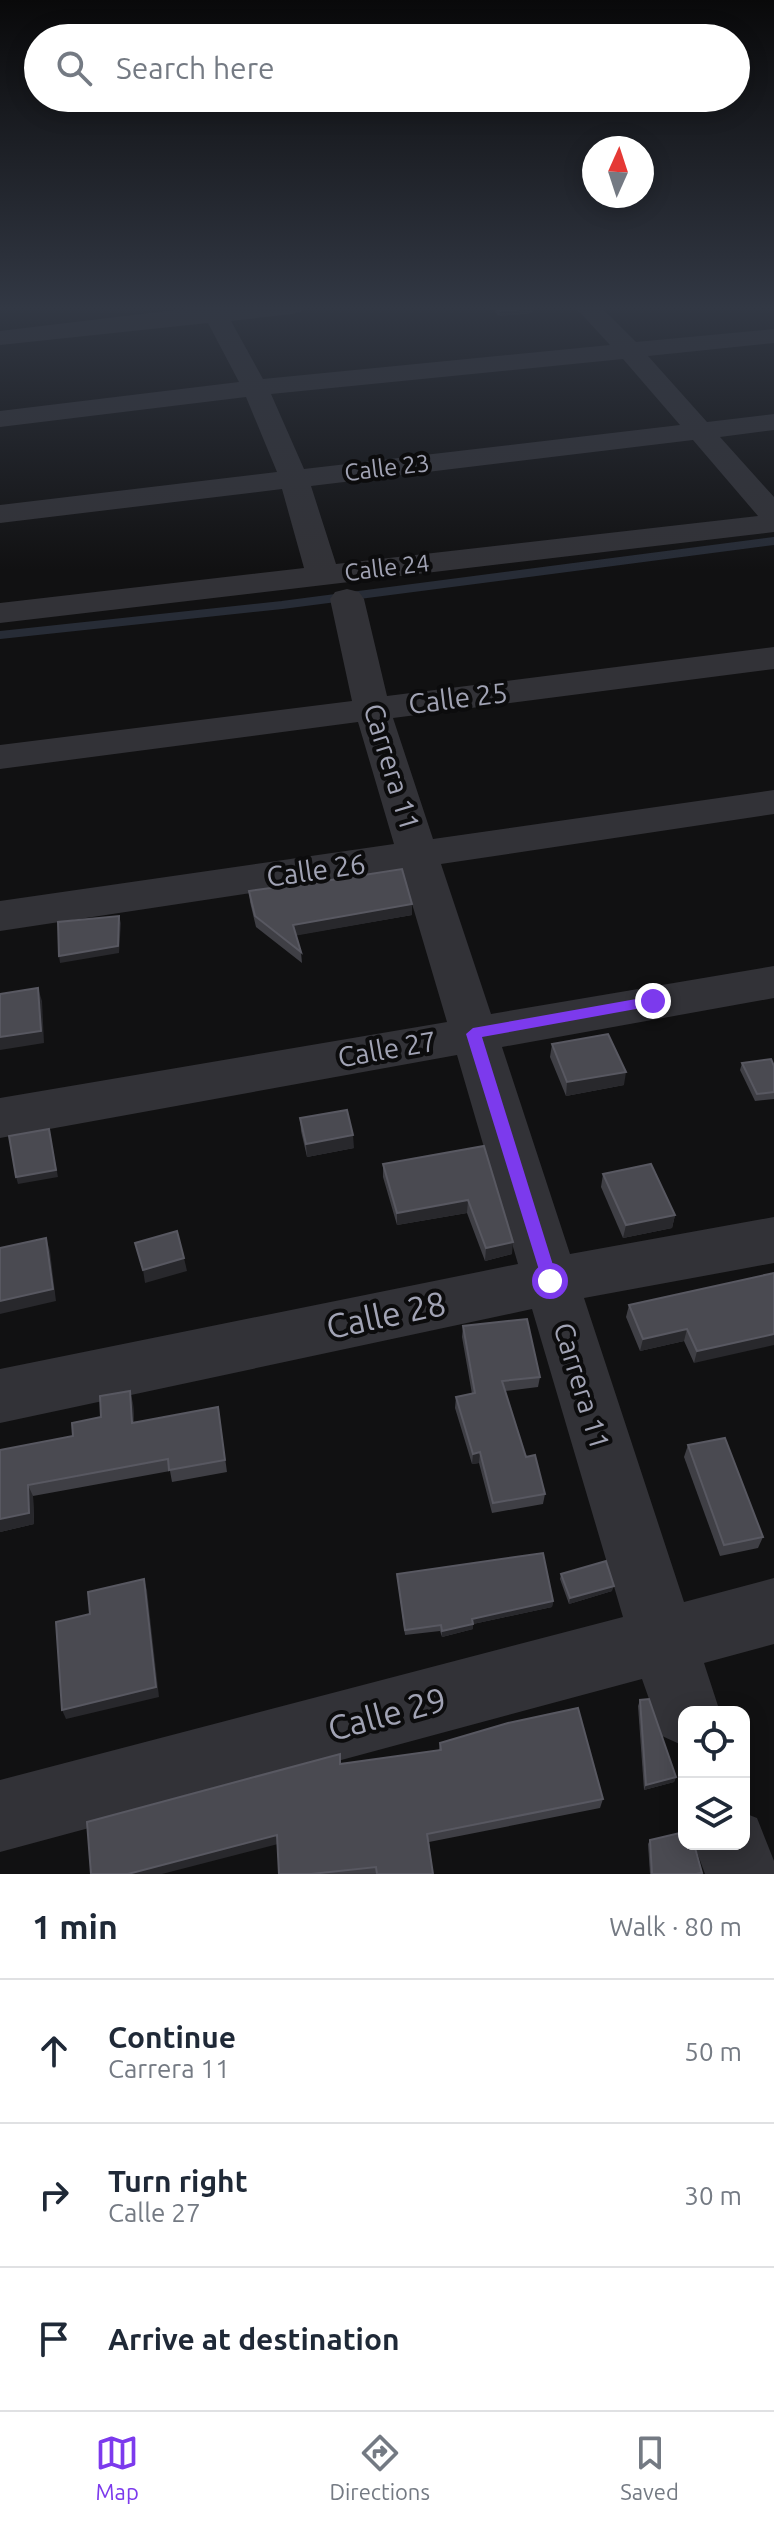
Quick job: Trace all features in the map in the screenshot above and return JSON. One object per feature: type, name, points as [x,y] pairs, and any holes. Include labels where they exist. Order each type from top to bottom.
[{"type":"street","points":[[0,419],[202,394]]},
{"type":"street","name":"Carrera 11","points":[[258,394],[335,588],[661,1641],[684,1706]]},
{"type":"street","points":[[669,394],[774,515]]},
{"type":"street","name":"Calle 23","points":[[0,514],[774,422]]},
{"type":"street","name":"Calle 24","points":[[0,636],[774,523]]},
{"type":"street","name":"Calle 24","points":[[0,613],[335,588],[774,547]]},
{"type":"street","name":"Calle 25","points":[[0,757],[774,658]]},
{"type":"street","name":"Calle 26","points":[[0,916],[774,802]]},
{"type":"street","name":"Calle 27","points":[[0,1118],[774,982]]},
{"type":"street","name":"Calle 28","points":[[0,1396],[550,1281],[774,1240]]},
{"type":"street","name":"Calle 29","points":[[0,1816],[774,1611]]},
{"type":"street","points":[[733,1850],[742,1874]]},
{"type":"building","points":[[402,869],[412,904],[293,925],[301,952],[255,916],[249,891],[338,879]]},
{"type":"building","points":[[119,916],[118,946],[59,956],[58,922]]},
{"type":"building","points":[[38,988],[41,1031],[0,1037],[0,994]]},
{"type":"building","points":[[608,1034],[626,1072],[567,1082],[552,1044]]},
{"type":"building","points":[[771,1059],[774,1092],[757,1094],[742,1063]]},
{"type":"building","points":[[347,1110],[353,1135],[306,1144],[300,1118]]},
{"type":"building","points":[[49,1129],[56,1170],[16,1177],[9,1136]]},
{"type":"building","points":[[484,1146],[513,1242],[486,1248],[468,1200],[397,1213],[383,1164]]},
{"type":"building","points":[[651,1164],[675,1215],[626,1225],[603,1174]]},
{"type":"building","points":[[177,1231],[184,1258],[143,1270],[135,1243]]},
{"type":"building","points":[[46,1238],[53,1289],[0,1301],[0,1248]]},
{"type":"building","points":[[774,1273],[774,1334],[697,1351],[687,1329],[643,1339],[629,1305]]},
{"type":"building","points":[[527,1319],[540,1377],[502,1381],[526,1457],[535,1455],[545,1494],[493,1503],[480,1452],[473,1454],[456,1397],[475,1393],[463,1326]]},
{"type":"building","points":[[130,1391],[132,1423],[218,1407],[225,1460],[169,1470],[168,1459],[28,1485],[29,1513],[0,1519],[0,1450],[73,1436],[72,1423],[101,1417],[100,1396]]},
{"type":"building","points":[[725,1438],[763,1537],[724,1545],[688,1445]]},
{"type":"building","points":[[543,1553],[553,1601],[472,1619],[473,1624],[442,1631],[441,1625],[405,1630],[397,1574]]},
{"type":"building","points":[[606,1561],[614,1586],[570,1598],[561,1574]]},
{"type":"building","points":[[144,1579],[156,1687],[62,1710],[56,1622],[90,1614],[88,1592]]},
{"type":"building","points":[[649,1699],[676,1777],[646,1785],[640,1700]]},
{"type":"building","points":[[578,1708],[603,1799],[427,1834],[433,1874],[377,1874],[376,1867],[279,1874],[277,1835],[128,1874],[91,1874],[87,1822],[340,1754],[340,1764],[441,1750],[440,1743],[508,1723]]},
{"type":"building","points":[[678,1833],[678,1850],[696,1850],[702,1873],[652,1874],[650,1840]]},
{"type":"waterway","points":[[0,635],[282,605],[774,541]]},
{"type":"route","points":[[550,1281],[473,1034],[653,1001]]}]
